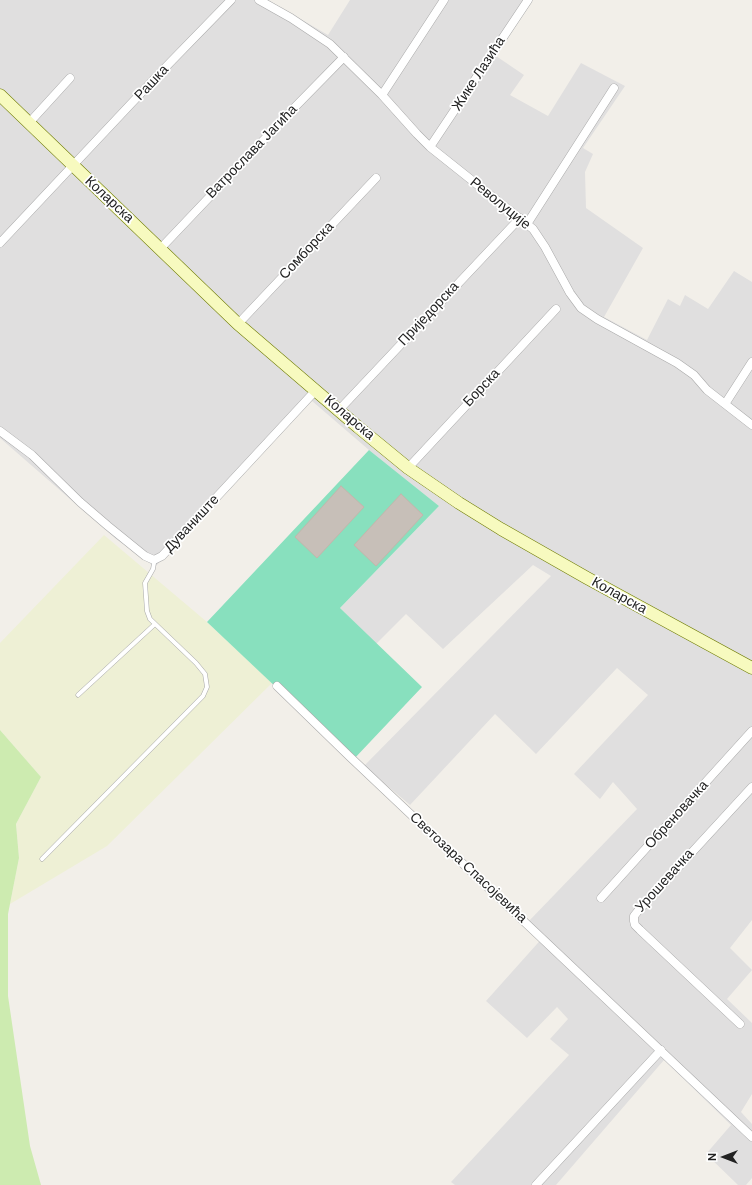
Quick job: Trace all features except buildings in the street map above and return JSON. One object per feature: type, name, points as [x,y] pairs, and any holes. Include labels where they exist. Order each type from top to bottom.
[{"type":"main road","name":"Коларска","points":[[0,95],[238,324],[408,468],[459,503],[501,529],[752,668]]},
{"type":"street","name":"Рашка","points":[[0,243],[195,37],[232,0]]},
{"type":"street","name":"Револуције","points":[[259,0],[292,18],[330,44],[382,95],[430,147],[533,229],[542,242],[570,293],[581,308],[597,319],[677,363],[694,375],[708,390],[752,425]]},
{"type":"street","points":[[382,95],[444,0]]},
{"type":"street","name":"Жике Лазића","points":[[430,147],[528,0]]},
{"type":"street","name":"Ватрослава Јагића","points":[[160,248],[344,57]]},
{"type":"street","points":[[29,123],[70,78]]},
{"type":"street","points":[[527,224],[614,88]]},
{"type":"street","name":"Сомборска","points":[[238,324],[376,178]]},
{"type":"street","name":"Приједорска","points":[[339,410],[520,218]]},
{"type":"street","name":"Борска","points":[[408,468],[556,309]]},
{"type":"street","points":[[725,404],[752,362]]},
{"type":"street","name":"Дуваниште","points":[[0,431],[32,455],[80,502],[108,526],[145,556],[154,560],[162,556],[316,390]]},
{"type":"street","name":"Светозара Спасојевића","points":[[277,686],[752,1137]]},
{"type":"street","name":"Обреновачка","points":[[601,898],[752,731]]},
{"type":"street","name":"Урошевачка","points":[[740,1024],[635,925],[634,916],[752,788]]},
{"type":"street","points":[[536,1185],[661,1050]]},
{"type":"lane","points":[[42,859],[203,696],[207,687],[205,674],[191,657],[150,619],[147,611],[145,583],[153,569],[154,560]]},
{"type":"lane","points":[[78,695],[155,624]]},
{"type":"shaded area","points":[[0,0],[268,0],[328,35],[350,0],[533,0],[496,56],[524,75],[510,95],[548,116],[581,63],[625,86],[583,148],[593,154],[585,172],[586,208],[643,248],[604,317],[647,340],[668,299],[680,306],[685,295],[708,309],[734,271],[752,282],[752,920],[730,948],[752,970],[727,999],[752,1023],[752,1094],[741,1112],[752,1124],[752,1178],[746,1185],[738,1185],[706,1154],[731,1125],[664,1060],[556,1185],[455,1185],[451,1182],[569,1055],[550,1039],[568,1019],[557,1007],[527,1038],[486,1001],[545,935],[528,922],[637,809],[613,782],[600,799],[574,774],[648,695],[617,668],[536,754],[495,714],[410,805],[364,766],[551,576],[533,565],[443,649],[406,614],[376,644],[340,608],[439,506],[369,450],[312,401],[155,567],[116,539],[0,438]]},
{"type":"green space","points":[[369,450],[439,506],[340,608],[422,687],[353,760],[207,622]]},
{"type":"green space","points":[[104,535],[207,622],[272,683],[107,846],[10,904],[19,858],[16,824],[41,777],[0,730],[0,643]]},
{"type":"green space","points":[[0,730],[41,777],[16,824],[19,858],[8,914],[8,996],[30,1146],[41,1185],[0,1185]]}]
